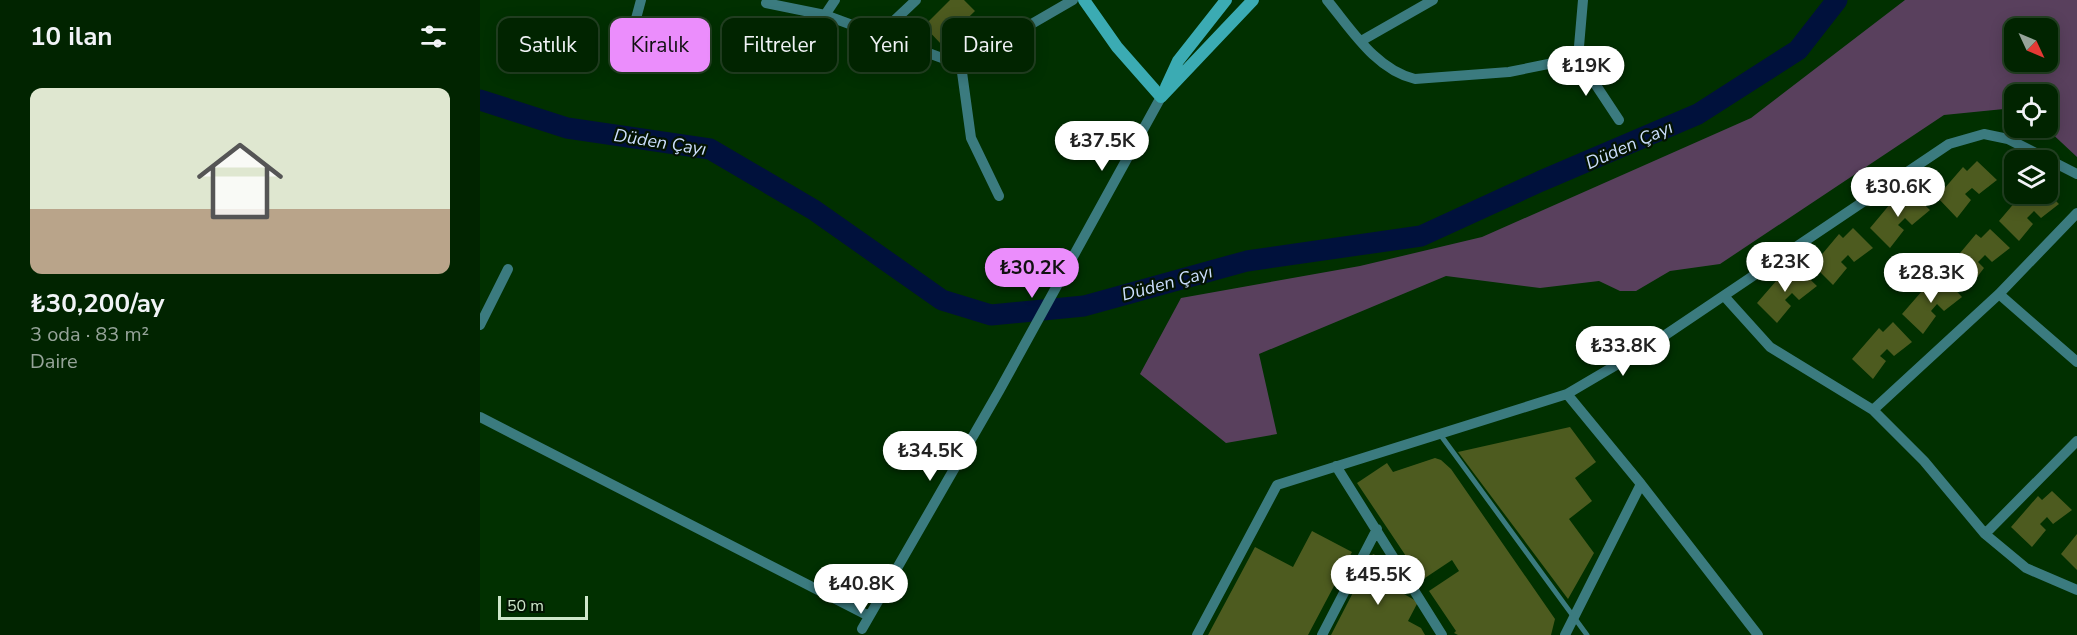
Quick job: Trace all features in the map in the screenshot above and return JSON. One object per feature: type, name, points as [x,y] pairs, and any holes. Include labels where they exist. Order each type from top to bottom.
[{"type":"main road","points":[[1084,0],[1117,47],[1161,97]]},
{"type":"main road","points":[[1161,97],[1178,61],[1226,0]]},
{"type":"main road","points":[[1161,97],[1253,0]]},
{"type":"street","points":[[636,18],[641,0]]},
{"type":"street","points":[[825,15],[835,0]]},
{"type":"street","points":[[896,18],[916,0]]},
{"type":"street","points":[[1034,23],[1073,0]]},
{"type":"street","points":[[1327,0],[1361,41],[1389,69],[1415,79],[1509,72],[1578,58]]},
{"type":"street","points":[[1361,41],[1433,0]]},
{"type":"street","points":[[1583,0],[1578,58],[1619,120]]},
{"type":"street","points":[[766,3],[825,15],[849,23]]},
{"type":"street","points":[[963,72],[971,138],[999,196]]},
{"type":"street","points":[[873,635],[861,632],[869,616],[1022,349],[1068,261],[1161,97]]},
{"type":"street","points":[[1197,635],[1277,485],[1567,394],[1652,345],[1949,144],[1984,134],[2008,139],[2077,174]]},
{"type":"street","points":[[1873,410],[1999,294],[2077,213]]},
{"type":"street","points":[[480,325],[508,268]]},
{"type":"street","points":[[1999,294],[2077,362]]},
{"type":"street","points":[[1724,296],[1770,347],[1873,410],[1924,461],[1984,534],[2026,568],[2077,590]]},
{"type":"street","points":[[1567,394],[1641,484],[1754,634]]},
{"type":"street","points":[[480,417],[869,616]]},
{"type":"street","points":[[1984,534],[2077,441]]},
{"type":"street","points":[[1336,466],[1442,635]]},
{"type":"street","points":[[1565,635],[1641,484]]},
{"type":"street","points":[[1322,635],[1377,529]]},
{"type":"lane","points":[[1439,433],[1587,635]]},
{"type":"shaded area","points":[[1905,0],[2077,0],[2077,157],[2057,138],[2058,84],[2004,84],[2004,109],[1944,115],[1720,264],[1670,271],[1636,291],[1620,291],[1599,281],[1540,288],[1446,276],[1259,354],[1277,434],[1226,443],[1140,374],[1181,298],[1360,266],[1482,237],[1751,118]]},
{"type":"building","points":[[950,0],[964,0],[975,11],[968,18],[942,18],[941,44],[930,32],[930,20]]},
{"type":"building","points":[[1977,161],[1997,180],[1979,194],[1972,188],[1965,194],[1971,200],[1957,218],[1937,197],[1963,167],[1967,171]]},
{"type":"building","points":[[1910,191],[1930,210],[1912,225],[1905,218],[1898,225],[1904,230],[1890,248],[1870,228],[1896,197],[1901,201]]},
{"type":"building","points":[[2013,204],[2059,204],[2041,218],[2034,211],[2027,218],[2033,224],[2019,241],[1999,221]]},
{"type":"building","points":[[1853,228],[1873,248],[1854,262],[1848,255],[1841,262],[1847,268],[1833,285],[1813,265],[1839,234],[1843,238]]},
{"type":"building","points":[[1990,229],[2010,248],[1992,262],[1985,255],[1978,262],[1984,268],[1971,285],[1950,265],[1976,234],[1981,238]]},
{"type":"building","points":[[1797,267],[1817,286],[1799,300],[1792,293],[1785,300],[1791,306],[1777,323],[1757,303],[1783,273],[1787,277]]},
{"type":"building","points":[[1943,277],[1962,297],[1944,311],[1937,304],[1931,311],[1936,316],[1923,334],[1902,314],[1929,283],[1933,287]]},
{"type":"building","points":[[1893,322],[1912,342],[1894,356],[1887,349],[1880,356],[1886,361],[1873,379],[1852,359],[1879,328],[1883,332]]},
{"type":"building","points":[[1570,427],[1596,462],[1575,478],[1592,501],[1569,519],[1594,553],[1568,599],[1458,452]]},
{"type":"building","points":[[1435,458],[1451,469],[1555,619],[1551,635],[1458,635],[1454,633],[1456,631],[1429,591],[1459,571],[1452,560],[1422,580],[1357,483],[1387,463],[1393,472]]},
{"type":"building","points":[[2052,491],[2072,510],[2053,524],[2047,517],[2040,524],[2046,530],[2032,547],[2011,527],[2038,496],[2042,500]]},
{"type":"building","points":[[1312,531],[1352,552],[1308,635],[1208,635],[1255,547],[1293,567]]},
{"type":"building","points":[[2077,534],[2077,570],[2061,554]]},
{"type":"building","points":[[1373,554],[1382,558],[1404,594],[1418,602],[1408,621],[1421,628],[1425,635],[1331,635]]},
{"type":"waterway","name":"Düden Çayı","points":[[480,100],[567,128],[710,149],[814,210],[942,300],[991,315],[1084,306],[1247,261],[1421,236],[1541,181],[1698,114],[1798,50],[1837,0]]}]
